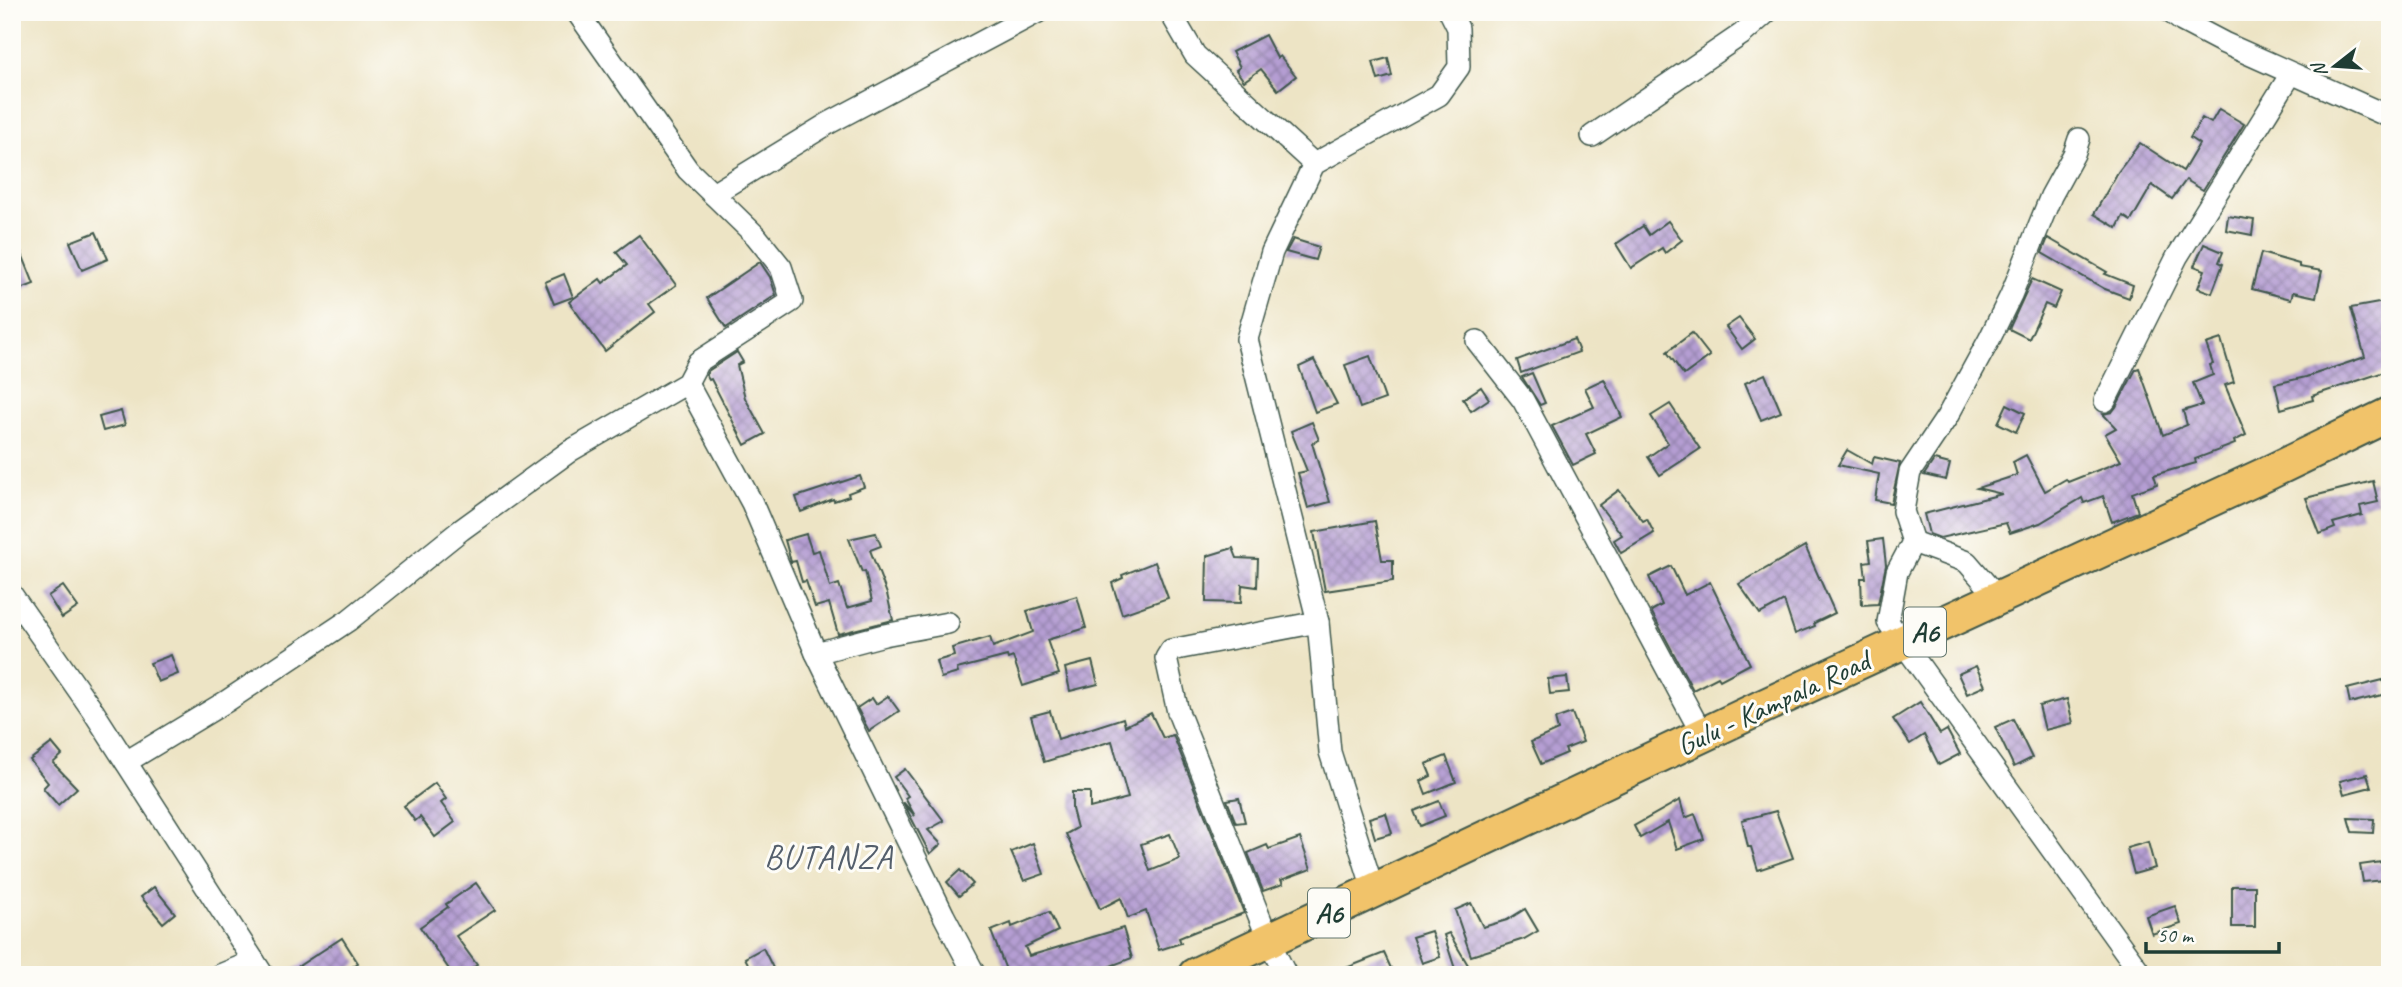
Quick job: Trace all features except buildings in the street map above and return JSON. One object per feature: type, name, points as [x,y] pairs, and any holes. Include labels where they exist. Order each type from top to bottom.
[{"type":"main road","name":"Gulu - Kampala Road","points":[[1195,975],[2390,414]]},
{"type":"street","points":[[126,762],[227,701],[349,620],[461,530],[570,451],[687,383],[698,362],[792,301],[780,267],[756,236],[688,170],[577,12]]},
{"type":"street","points":[[713,194],[829,122],[1038,12]]},
{"type":"street","points":[[1170,12],[1195,55],[1314,164]]},
{"type":"street","points":[[1374,892],[1329,752],[1318,622],[1247,339],[1272,252],[1314,164],[1439,95],[1459,67],[1458,27],[1450,12]]},
{"type":"street","points":[[1592,136],[1742,34],[1768,12]]},
{"type":"street","points":[[2170,12],[2224,43],[2390,117]]},
{"type":"street","points":[[2105,401],[2177,257],[2291,74]]},
{"type":"street","points":[[2079,139],[2051,196],[1995,328],[1947,417],[1910,472],[1903,511],[1913,542],[1897,572],[1888,622],[2142,975]]},
{"type":"street","points":[[1477,341],[1523,400],[1703,736]]},
{"type":"street","points":[[687,383],[752,503],[816,653],[975,975]]},
{"type":"street","points":[[1913,542],[1967,562],[1997,598]]},
{"type":"street","points":[[12,595],[126,762],[259,968],[220,975]]},
{"type":"street","points":[[1286,975],[1269,941],[1178,712],[1166,658],[1171,650],[1318,622]]},
{"type":"street","points":[[816,653],[884,635],[948,624]]},
{"type":"district","name":"BUTANZA","points":[[829,857]]}]
